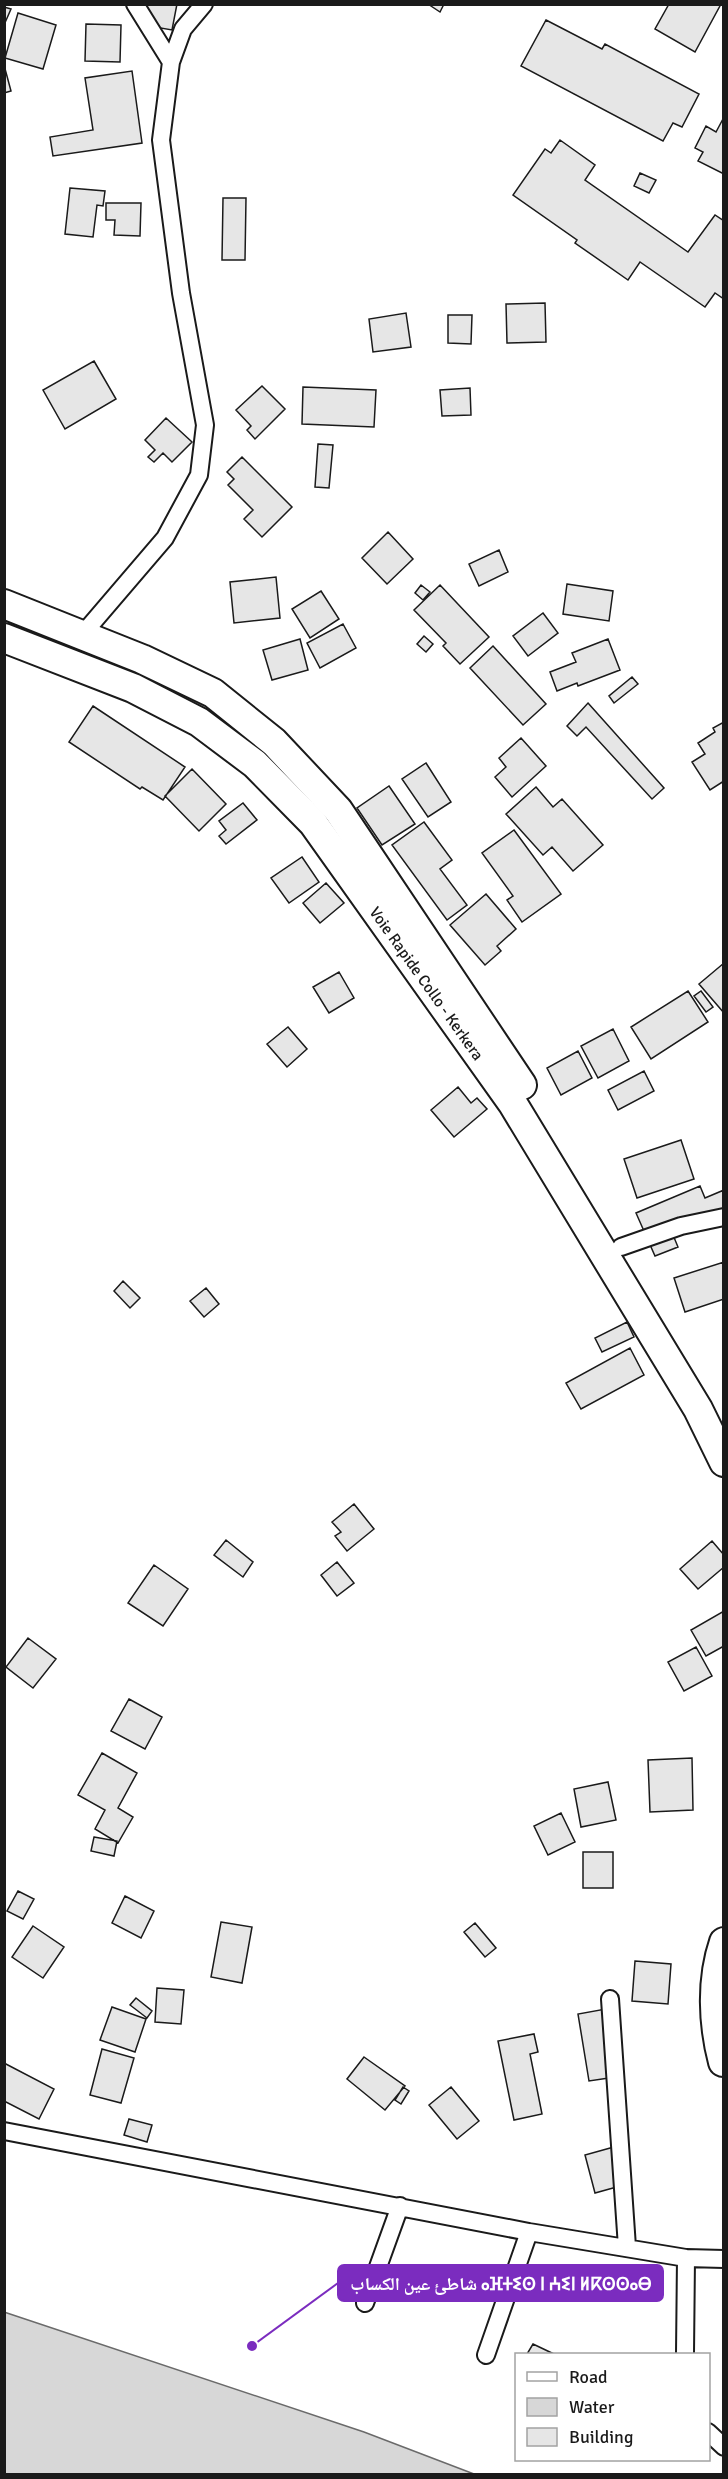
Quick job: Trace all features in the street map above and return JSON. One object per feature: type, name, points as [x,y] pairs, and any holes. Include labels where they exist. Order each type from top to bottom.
[{"type":"highway","name":"Voie Rapide Collo - Kerkera","points":[[4,604],[82,635],[213,693],[274,742],[338,810],[526,1091],[723,1418]]},
{"type":"highway","name":"Voie Rapide Collo - Kerkera","points":[[4,638],[133,688],[199,722],[255,764],[313,823],[513,1104],[698,1409],[723,1462]]},
{"type":"highway","points":[[723,1942],[717,1969],[715,2017],[723,2061]]},
{"type":"street","points":[[135,4],[171,62]]},
{"type":"street","points":[[82,635],[165,538],[199,475],[205,425],[181,293],[161,140],[171,62],[183,29],[204,4]]},
{"type":"street","points":[[621,1247],[681,1226],[723,1217]]},
{"type":"street","points":[[610,1999],[627,2247]]},
{"type":"street","points":[[4,2132],[529,2232],[686,2258],[723,2259]]},
{"type":"street","points":[[365,2303],[400,2206]]},
{"type":"street","points":[[486,2355],[529,2232]]},
{"type":"street","points":[[685,2353],[686,2258]]},
{"type":"street","points":[[710,2434],[723,2447]]},
{"type":"water","points":[[4,2312],[364,2432],[474,2474],[5,2474]]},
{"type":"building","points":[[140,4],[177,4],[172,30],[137,24]]},
{"type":"building","points":[[428,4],[444,4],[440,12]]},
{"type":"building","points":[[669,4],[721,4],[695,52],[655,29]]},
{"type":"building","points":[[4,7],[11,9],[4,25]]},
{"type":"building","points":[[18,13],[56,25],[43,69],[5,58]]},
{"type":"building","points":[[546,20],[602,49],[605,44],[699,94],[682,127],[673,123],[663,141],[521,66]]},
{"type":"building","points":[[86,24],[121,25],[120,62],[85,61]]},
{"type":"building","points":[[4,65],[11,91],[4,93]]},
{"type":"building","points":[[132,71],[142,143],[53,156],[50,137],[93,130],[85,78]]},
{"type":"building","points":[[724,117],[724,174],[698,161],[703,152],[695,148],[706,126],[716,132]]},
{"type":"building","points":[[560,140],[595,165],[585,180],[688,252],[715,215],[724,221],[724,299],[715,293],[705,307],[640,262],[628,280],[575,243],[577,240],[513,195],[545,149],[551,153]]},
{"type":"building","points":[[640,173],[656,180],[649,193],[634,186]]},
{"type":"building","points":[[70,188],[105,191],[103,206],[97,205],[93,237],[65,234]]},
{"type":"building","points":[[223,198],[246,198],[245,260],[222,260]]},
{"type":"building","points":[[106,203],[141,203],[140,236],[114,235],[115,220],[106,220]]},
{"type":"building","points":[[545,303],[546,342],[507,343],[506,304]]},
{"type":"building","points":[[406,313],[411,347],[373,352],[369,319]]},
{"type":"building","points":[[448,315],[472,315],[471,344],[448,343]]},
{"type":"building","points":[[94,361],[116,399],[65,429],[43,390]]},
{"type":"building","points":[[262,386],[285,409],[255,439],[247,430],[251,426],[236,410]]},
{"type":"building","points":[[303,387],[376,390],[374,427],[302,424]]},
{"type":"building","points":[[470,388],[471,415],[442,416],[440,390]]},
{"type":"building","points":[[166,418],[192,442],[172,462],[163,453],[154,462],[148,457],[155,450],[145,440]]},
{"type":"building","points":[[318,444],[333,445],[329,488],[315,487]]},
{"type":"building","points":[[242,457],[292,507],[262,537],[244,519],[253,510],[228,485],[234,479],[227,472]]},
{"type":"building","points":[[388,532],[413,559],[387,584],[362,558]]},
{"type":"building","points":[[499,550],[508,572],[479,586],[469,564]]},
{"type":"building","points":[[276,577],[280,618],[234,623],[230,582]]},
{"type":"building","points":[[567,584],[613,591],[609,621],[563,614]]},
{"type":"building","points":[[421,585],[430,592],[423,600],[415,593]]},
{"type":"building","points":[[440,585],[489,637],[460,664],[443,646],[446,643],[414,610]]},
{"type":"building","points":[[321,591],[339,619],[310,638],[292,609]]},
{"type":"building","points":[[543,613],[558,633],[528,656],[513,636]]},
{"type":"building","points":[[343,624],[356,648],[320,668],[307,643]]},
{"type":"building","points":[[424,636],[433,644],[426,652],[417,644]]},
{"type":"building","points":[[300,639],[308,670],[272,680],[263,650]]},
{"type":"building","points":[[608,639],[620,670],[578,686],[577,683],[557,691],[550,672],[576,662],[572,653]]},
{"type":"building","points":[[493,646],[546,704],[523,725],[470,668]]},
{"type":"building","points":[[632,677],[638,684],[614,703],[609,696]]},
{"type":"building","points":[[588,703],[664,788],[652,799],[586,727],[577,736],[567,726]]},
{"type":"building","points":[[93,706],[185,767],[163,800],[142,787],[140,789],[69,742]]},
{"type":"building","points":[[724,722],[724,781],[710,790],[692,762],[705,754],[698,743],[715,732],[713,728]]},
{"type":"building","points":[[521,738],[546,766],[512,797],[495,777],[506,767],[499,758]]},
{"type":"building","points":[[426,763],[451,802],[428,817],[402,779]]},
{"type":"building","points":[[192,769],[226,804],[199,831],[165,796]]},
{"type":"building","points":[[389,786],[415,824],[382,845],[357,808]]},
{"type":"building","points":[[536,787],[553,807],[562,799],[603,845],[573,871],[552,847],[543,855],[506,814]]},
{"type":"building","points":[[243,803],[257,820],[226,844],[219,836],[226,830],[219,821]]},
{"type":"building","points":[[424,822],[452,860],[440,869],[467,905],[447,920],[392,845]]},
{"type":"building","points":[[514,830],[561,894],[522,922],[507,900],[513,896],[482,853]]},
{"type":"building","points":[[302,857],[319,882],[289,903],[271,878]]},
{"type":"building","points":[[326,883],[344,903],[320,923],[303,903]]},
{"type":"building","points":[[486,894],[516,929],[497,946],[501,951],[485,965],[450,925]]},
{"type":"building","points":[[724,963],[724,1013],[699,984]]},
{"type":"building","points":[[339,972],[354,998],[329,1013],[313,987]]},
{"type":"building","points":[[688,991],[708,1022],[651,1059],[631,1027]]},
{"type":"building","points":[[701,991],[713,1007],[706,1012],[694,996]]},
{"type":"building","points":[[288,1027],[307,1049],[287,1067],[267,1044]]},
{"type":"building","points":[[613,1029],[629,1061],[598,1078],[581,1046]]},
{"type":"building","points":[[578,1051],[592,1078],[561,1095],[547,1068]]},
{"type":"building","points":[[644,1071],[654,1091],[618,1110],[608,1090]]},
{"type":"building","points":[[458,1087],[471,1103],[477,1098],[487,1109],[454,1137],[431,1110]]},
{"type":"building","points":[[681,1140],[694,1179],[637,1198],[624,1159]]},
{"type":"building","points":[[700,1186],[705,1198],[724,1190],[724,1228],[718,1216],[673,1235],[678,1247],[655,1256],[636,1213]]},
{"type":"building","points":[[724,1262],[724,1299],[685,1312],[674,1278]]},
{"type":"building","points":[[123,1281],[140,1298],[130,1308],[114,1291]]},
{"type":"building","points":[[206,1288],[219,1304],[204,1317],[190,1301]]},
{"type":"building","points":[[627,1322],[634,1337],[602,1352],[595,1338]]},
{"type":"building","points":[[630,1348],[644,1375],[581,1409],[566,1383]]},
{"type":"building","points":[[354,1504],[374,1529],[347,1551],[335,1536],[341,1532],[332,1522]]},
{"type":"building","points":[[226,1540],[253,1562],[243,1577],[214,1555]]},
{"type":"building","points":[[712,1541],[724,1555],[724,1567],[698,1589],[680,1569]]},
{"type":"building","points":[[337,1562],[354,1583],[337,1596],[321,1575]]},
{"type":"building","points":[[154,1565],[188,1589],[163,1626],[128,1603]]},
{"type":"building","points":[[724,1611],[724,1646],[706,1656],[691,1630]]},
{"type":"building","points":[[28,1638],[56,1659],[33,1688],[6,1667]]},
{"type":"building","points":[[696,1647],[712,1676],[684,1691],[668,1662]]},
{"type":"building","points":[[129,1699],[162,1717],[145,1749],[111,1731]]},
{"type":"building","points":[[102,1753],[137,1773],[118,1808],[133,1817],[118,1843],[95,1829],[105,1810],[78,1795]]},
{"type":"building","points":[[692,1758],[693,1810],[650,1812],[648,1760]]},
{"type":"building","points":[[608,1782],[616,1820],[581,1827],[574,1789]]},
{"type":"building","points":[[561,1813],[575,1842],[548,1855],[534,1826]]},
{"type":"building","points":[[94,1837],[117,1841],[114,1856],[91,1851]]},
{"type":"building","points":[[583,1852],[613,1852],[613,1888],[583,1888]]},
{"type":"building","points":[[18,1891],[34,1899],[23,1919],[7,1911]]},
{"type":"building","points":[[125,1896],[154,1911],[141,1938],[112,1923]]},
{"type":"building","points":[[221,1922],[252,1927],[242,1983],[211,1977]]},
{"type":"building","points":[[475,1923],[496,1948],[485,1957],[464,1932]]},
{"type":"building","points":[[33,1926],[64,1947],[43,1978],[12,1957]]},
{"type":"building","points":[[635,1961],[671,1964],[668,2004],[632,2001]]},
{"type":"building","points":[[157,1988],[184,1990],[181,2024],[155,2022]]},
{"type":"building","points":[[136,1998],[152,2011],[147,2018],[130,2005]]},
{"type":"building","points":[[112,2007],[146,2019],[135,2052],[100,2040]]},
{"type":"building","points":[[611,2008],[622,2076],[589,2081],[578,2014]]},
{"type":"building","points":[[534,2034],[538,2052],[530,2054],[542,2114],[514,2120],[498,2041]]},
{"type":"building","points":[[102,2049],[134,2058],[121,2103],[90,2095]]},
{"type":"building","points":[[364,2057],[405,2086],[385,2110],[347,2079]]},
{"type":"building","points":[[4,2063],[54,2089],[39,2119],[4,2101]]},
{"type":"building","points":[[403,2087],[409,2091],[401,2104],[395,2100]]},
{"type":"building","points":[[451,2087],[479,2121],[457,2139],[429,2105]]},
{"type":"building","points":[[129,2119],[152,2125],[147,2142],[124,2135]]},
{"type":"building","points":[[621,2145],[631,2183],[595,2193],[585,2155]]},
{"type":"building","points":[[533,2344],[552,2353],[528,2353]]},
{"type":"place","name":"شاطئ عين الكساب ⴰⴼⵜⵉⵙ ⵏ ⵄⵉⵏ ⵍⴽⵙⵙⴰⴱ","points":[[252,2346]]}]
